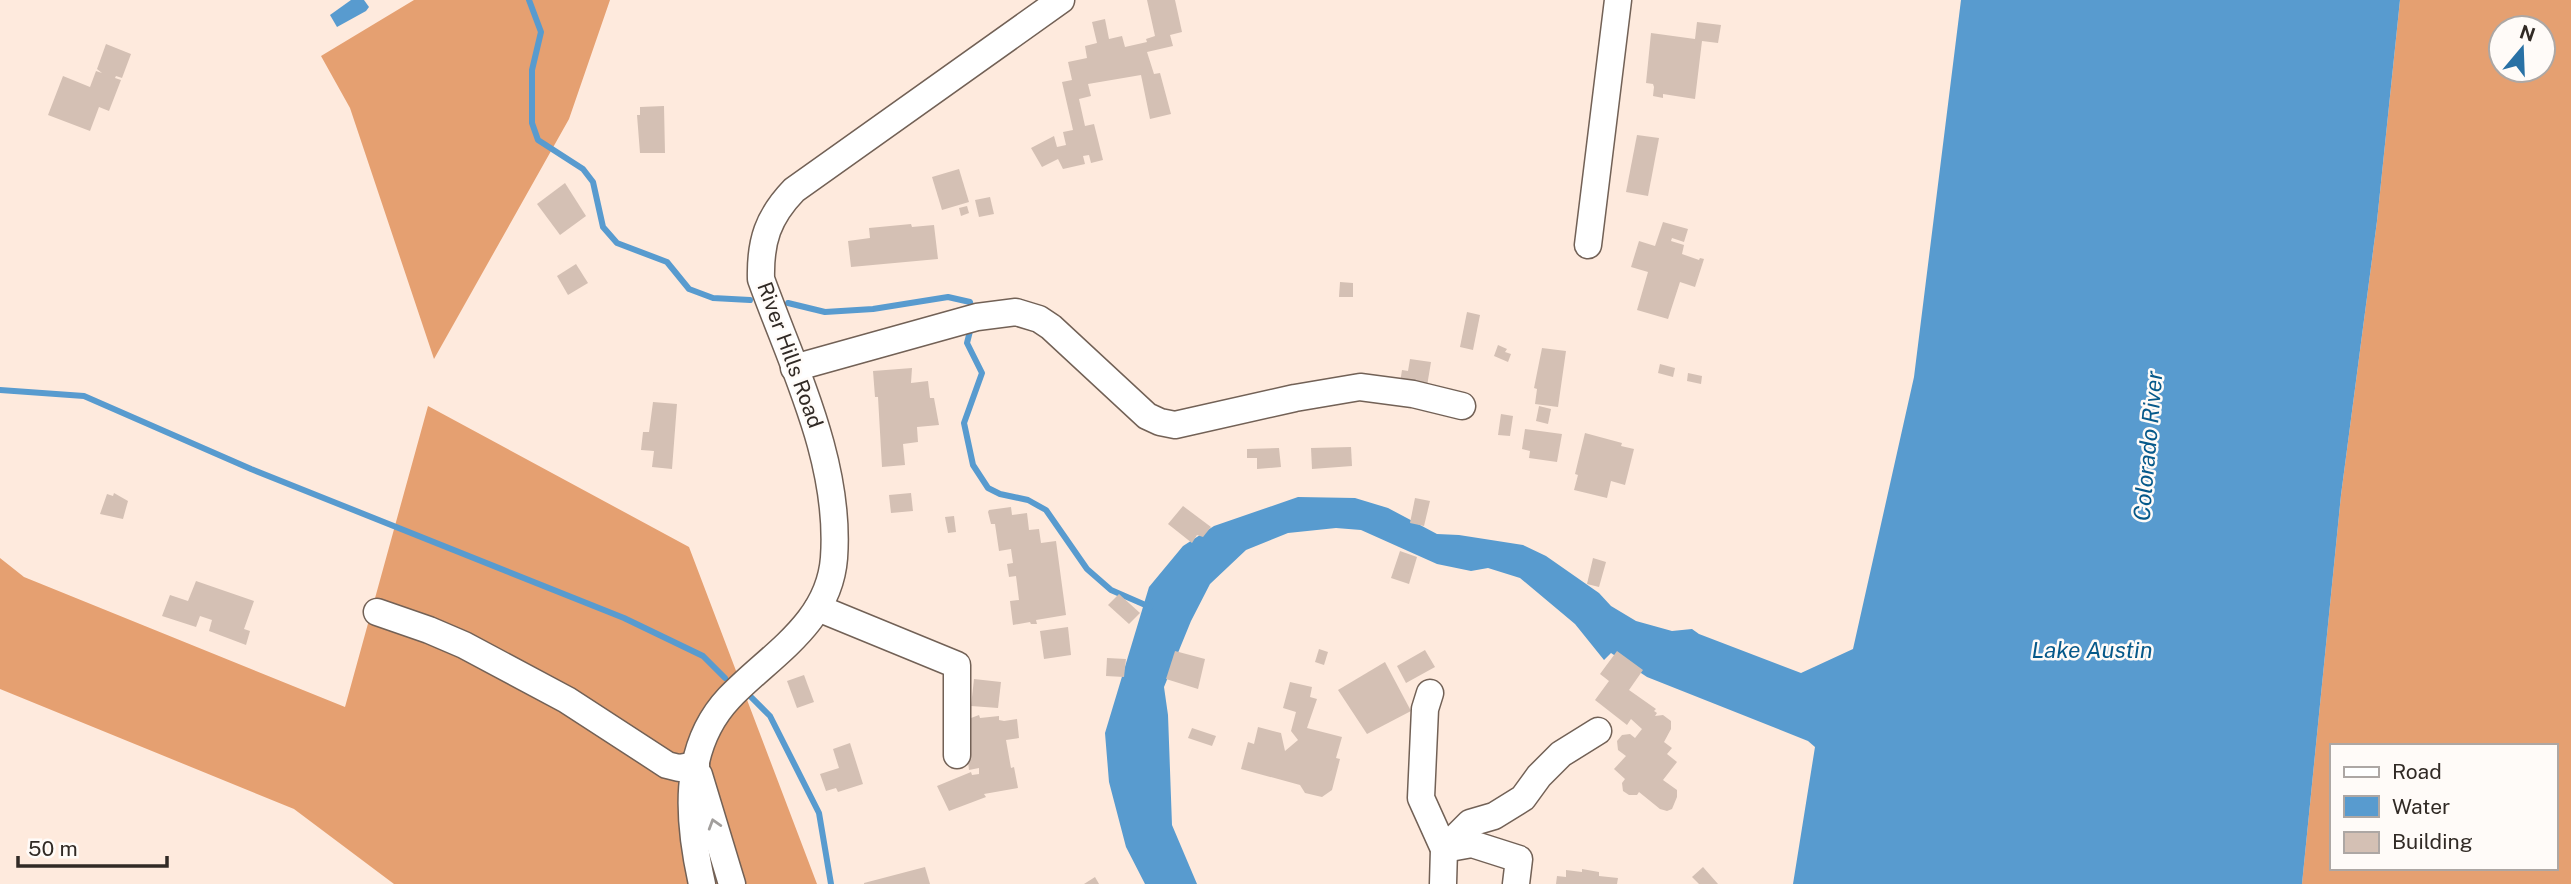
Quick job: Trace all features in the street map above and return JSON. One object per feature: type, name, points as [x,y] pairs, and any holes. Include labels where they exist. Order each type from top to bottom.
[{"type":"street","name":"River Hills Road","points":[[702,884],[694,846],[690,798],[706,732],[727,700],[806,628],[825,596],[834,559],[828,475],[818,435],[761,279],[760,254],[767,229],[780,204],[794,190],[1061,0]]},
{"type":"street","points":[[1588,245],[1618,0]]},
{"type":"street","points":[[794,368],[977,317],[1016,312],[1040,319],[1051,327],[1134,405],[1160,422],[1175,425],[1295,398],[1360,387],[1413,394],[1462,406]]},
{"type":"street","points":[[818,608],[957,665],[957,755]]},
{"type":"street","points":[[377,612],[464,645],[567,699],[667,765],[679,768],[696,765],[732,884]]},
{"type":"street","points":[[1430,693],[1425,709],[1421,798],[1444,849],[1443,884]]},
{"type":"street","points":[[1444,849],[1470,823],[1494,816],[1523,798],[1539,776],[1561,754],[1598,730]]},
{"type":"street","points":[[1444,849],[1472,844],[1519,859],[1516,884]]},
{"type":"shaded area","points":[[414,0],[610,0],[569,119],[434,359],[350,108],[321,56]]},
{"type":"shaded area","points":[[2400,0],[2571,0],[2571,884],[2302,884],[2341,495],[2377,221]]},
{"type":"shaded area","points":[[428,406],[689,547],[817,884],[394,884],[294,809],[0,689],[0,558],[24,577],[345,707]]},
{"type":"water","points":[[351,0],[364,0],[369,7],[337,27],[330,15]]},
{"type":"water","name":"Lake Austin","points":[[1961,0],[2400,0],[2377,221],[2341,495],[2302,884],[1793,884],[1815,747],[1808,741],[1647,677],[1611,653],[1604,660],[1575,624],[1520,578],[1488,568],[1471,571],[1437,564],[1361,530],[1336,528],[1288,533],[1246,550],[1210,584],[1191,621],[1164,687],[1168,715],[1172,825],[1197,884],[1145,884],[1126,847],[1109,782],[1105,733],[1149,587],[1183,546],[1214,526],[1298,497],[1355,498],[1388,508],[1437,534],[1523,545],[1546,556],[1599,593],[1611,606],[1636,621],[1672,631],[1692,629],[1801,673],[1853,649],[1914,377]]},
{"type":"building","points":[[1147,0],[1175,0],[1182,32],[1170,35],[1173,46],[1147,52],[1154,74],[1160,73],[1171,114],[1150,119],[1141,75],[1088,84],[1091,96],[1079,99],[1085,126],[1094,124],[1103,160],[1091,163],[1089,155],[1083,156],[1085,164],[1063,169],[1058,159],[1042,167],[1031,148],[1054,136],[1057,147],[1066,145],[1063,132],[1073,130],[1062,82],[1072,80],[1068,62],[1087,58],[1085,46],[1097,43],[1092,22],[1105,19],[1109,39],[1122,36],[1125,47],[1147,42],[1146,39],[1155,36]]},
{"type":"building","points":[[1697,22],[1721,25],[1718,43],[1702,41],[1695,99],[1663,94],[1663,98],[1653,96],[1653,84],[1646,83],[1651,33],[1695,39]]},
{"type":"building","points":[[106,44],[131,54],[122,78],[115,78],[121,80],[109,111],[99,107],[90,131],[48,115],[63,76],[90,87],[96,71],[102,73],[97,69]]},
{"type":"building","points":[[664,106],[665,153],[640,153],[637,115],[640,115],[640,107]]},
{"type":"building","points":[[1637,135],[1659,138],[1648,196],[1626,192]]},
{"type":"building","points":[[959,169],[969,202],[942,210],[932,177]]},
{"type":"building","points":[[565,183],[586,216],[560,235],[537,204]]},
{"type":"building","points":[[990,197],[994,214],[979,217],[975,200]]},
{"type":"building","points":[[967,206],[969,213],[961,216],[959,208]]},
{"type":"building","points":[[1663,222],[1688,229],[1684,242],[1672,238],[1671,241],[1684,245],[1682,254],[1704,259],[1695,287],[1680,282],[1668,319],[1637,310],[1648,272],[1631,267],[1639,241],[1655,246]]},
{"type":"building","points":[[911,224],[912,227],[934,225],[938,259],[851,267],[848,241],[870,238],[869,228]]},
{"type":"building","points":[[576,264],[588,283],[568,295],[557,276]]},
{"type":"building","points":[[1340,282],[1353,283],[1353,297],[1339,297]]},
{"type":"building","points":[[1467,312],[1480,315],[1473,350],[1460,347]]},
{"type":"building","points":[[1498,345],[1511,354],[1508,362],[1494,356]]},
{"type":"building","points":[[1542,348],[1566,351],[1558,407],[1535,404],[1537,389],[1534,388]]},
{"type":"building","points":[[1410,359],[1431,362],[1426,392],[1416,391],[1417,381],[1409,380],[1399,389],[1402,370],[1408,371]]},
{"type":"building","points":[[1660,364],[1675,368],[1673,377],[1658,373]]},
{"type":"building","points":[[912,368],[911,383],[928,381],[930,398],[934,398],[939,425],[917,427],[918,442],[903,444],[905,465],[882,467],[878,397],[875,397],[873,371]]},
{"type":"building","points":[[1688,373],[1702,376],[1701,384],[1687,381]]},
{"type":"building","points":[[653,402],[677,404],[672,469],[652,467],[654,451],[641,450],[643,432],[649,432]]},
{"type":"building","points":[[1539,406],[1551,409],[1548,424],[1536,421]]},
{"type":"building","points":[[1501,414],[1513,416],[1510,436],[1498,435]]},
{"type":"building","points":[[1525,429],[1562,434],[1557,462],[1529,458],[1530,451],[1522,449]]},
{"type":"building","points":[[1585,433],[1634,449],[1625,485],[1611,481],[1607,498],[1574,490]]},
{"type":"building","points":[[1351,447],[1352,466],[1312,469],[1311,448]]},
{"type":"building","points":[[1279,448],[1281,467],[1257,469],[1257,458],[1247,458],[1247,449]]},
{"type":"building","points":[[114,493],[128,501],[123,519],[100,514],[107,494],[113,496]]},
{"type":"building","points":[[911,493],[913,511],[891,513],[889,495]]},
{"type":"building","points":[[1415,498],[1430,501],[1424,526],[1410,523]]},
{"type":"building","points":[[1183,506],[1211,527],[1203,537],[1197,535],[1192,543],[1168,524]]},
{"type":"building","points":[[1011,507],[1012,515],[1027,513],[1029,530],[1039,529],[1041,543],[1056,541],[1066,615],[1036,620],[1037,624],[1030,622],[1013,625],[1010,601],[1019,600],[1016,576],[1009,577],[1007,564],[1013,563],[1011,549],[999,551],[995,524],[991,524],[988,512]]},
{"type":"building","points":[[954,516],[956,532],[948,533],[945,517]]},
{"type":"building","points":[[1400,551],[1417,557],[1409,584],[1391,578]]},
{"type":"building","points":[[1593,558],[1606,562],[1599,587],[1587,584]]},
{"type":"building","points":[[196,581],[254,601],[244,629],[250,631],[246,645],[209,631],[212,620],[200,616],[196,627],[162,616],[170,595],[188,601]]},
{"type":"building","points":[[1119,594],[1140,613],[1129,624],[1108,605]]},
{"type":"building","points":[[1068,627],[1071,655],[1044,659],[1040,631]]},
{"type":"building","points":[[1319,649],[1328,652],[1324,665],[1315,662]]},
{"type":"building","points":[[1425,650],[1435,667],[1406,683],[1397,666]]},
{"type":"building","points":[[1175,651],[1205,659],[1198,689],[1166,679]]},
{"type":"building","points":[[1617,651],[1643,670],[1629,690],[1656,709],[1655,716],[1663,715],[1671,721],[1671,729],[1664,742],[1672,748],[1667,754],[1677,762],[1663,780],[1677,790],[1677,797],[1672,809],[1667,811],[1660,809],[1639,792],[1637,795],[1629,795],[1623,791],[1622,783],[1625,779],[1614,769],[1626,756],[1618,750],[1617,741],[1622,735],[1630,734],[1635,738],[1642,729],[1631,719],[1627,725],[1595,700],[1609,681],[1600,674]]},
{"type":"building","points":[[1107,658],[1126,659],[1124,677],[1106,676]]},
{"type":"building","points":[[1385,662],[1411,711],[1367,734],[1338,690]]},
{"type":"building","points":[[804,675],[814,702],[797,708],[787,681]]},
{"type":"building","points":[[974,679],[1001,682],[998,708],[971,706]]},
{"type":"building","points":[[1290,682],[1312,687],[1310,697],[1317,699],[1307,728],[1342,737],[1336,758],[1340,759],[1332,790],[1322,797],[1305,793],[1300,785],[1241,769],[1248,742],[1254,744],[1258,727],[1281,733],[1285,751],[1298,740],[1291,731],[1296,712],[1283,708]]},
{"type":"building","points":[[979,715],[980,718],[999,716],[999,720],[1004,721],[1017,719],[1019,738],[1006,740],[1018,788],[984,794],[986,797],[949,811],[937,786],[971,772],[972,775],[979,774],[979,768],[969,770],[963,721]]},
{"type":"building","points":[[1192,728],[1216,736],[1212,746],[1188,738]]},
{"type":"building","points":[[850,743],[863,784],[838,792],[836,788],[826,791],[820,774],[839,768],[833,749]]},
{"type":"building","points":[[925,867],[930,884],[864,884],[864,883]]},
{"type":"building","points":[[1703,867],[1718,884],[1699,884],[1692,877]]},
{"type":"building","points":[[1582,869],[1599,872],[1599,876],[1618,878],[1617,884],[1556,884],[1557,876],[1566,877],[1566,870],[1582,872]]},
{"type":"building","points":[[1095,877],[1099,884],[1084,884]]},
{"type":"waterway","points":[[529,0],[541,32],[532,70],[532,123],[538,140],[583,169],[593,182],[603,227],[617,243],[667,262],[689,289],[713,298],[750,300]]},
{"type":"waterway","points":[[788,303],[825,312],[873,309],[948,297],[970,302],[972,310]]},
{"type":"waterway","points":[[971,327],[967,343],[982,373],[964,423],[973,465],[988,488],[1000,494],[1028,500],[1046,510],[1087,569],[1111,590],[1150,607]]},
{"type":"waterway","points":[[0,390],[84,396],[251,469],[624,618],[703,656],[725,678]]},
{"type":"waterway","points":[[748,694],[770,716],[819,813],[831,884]]},
{"type":"water label","name":"Colorado River","points":[[2148,446]]}]
